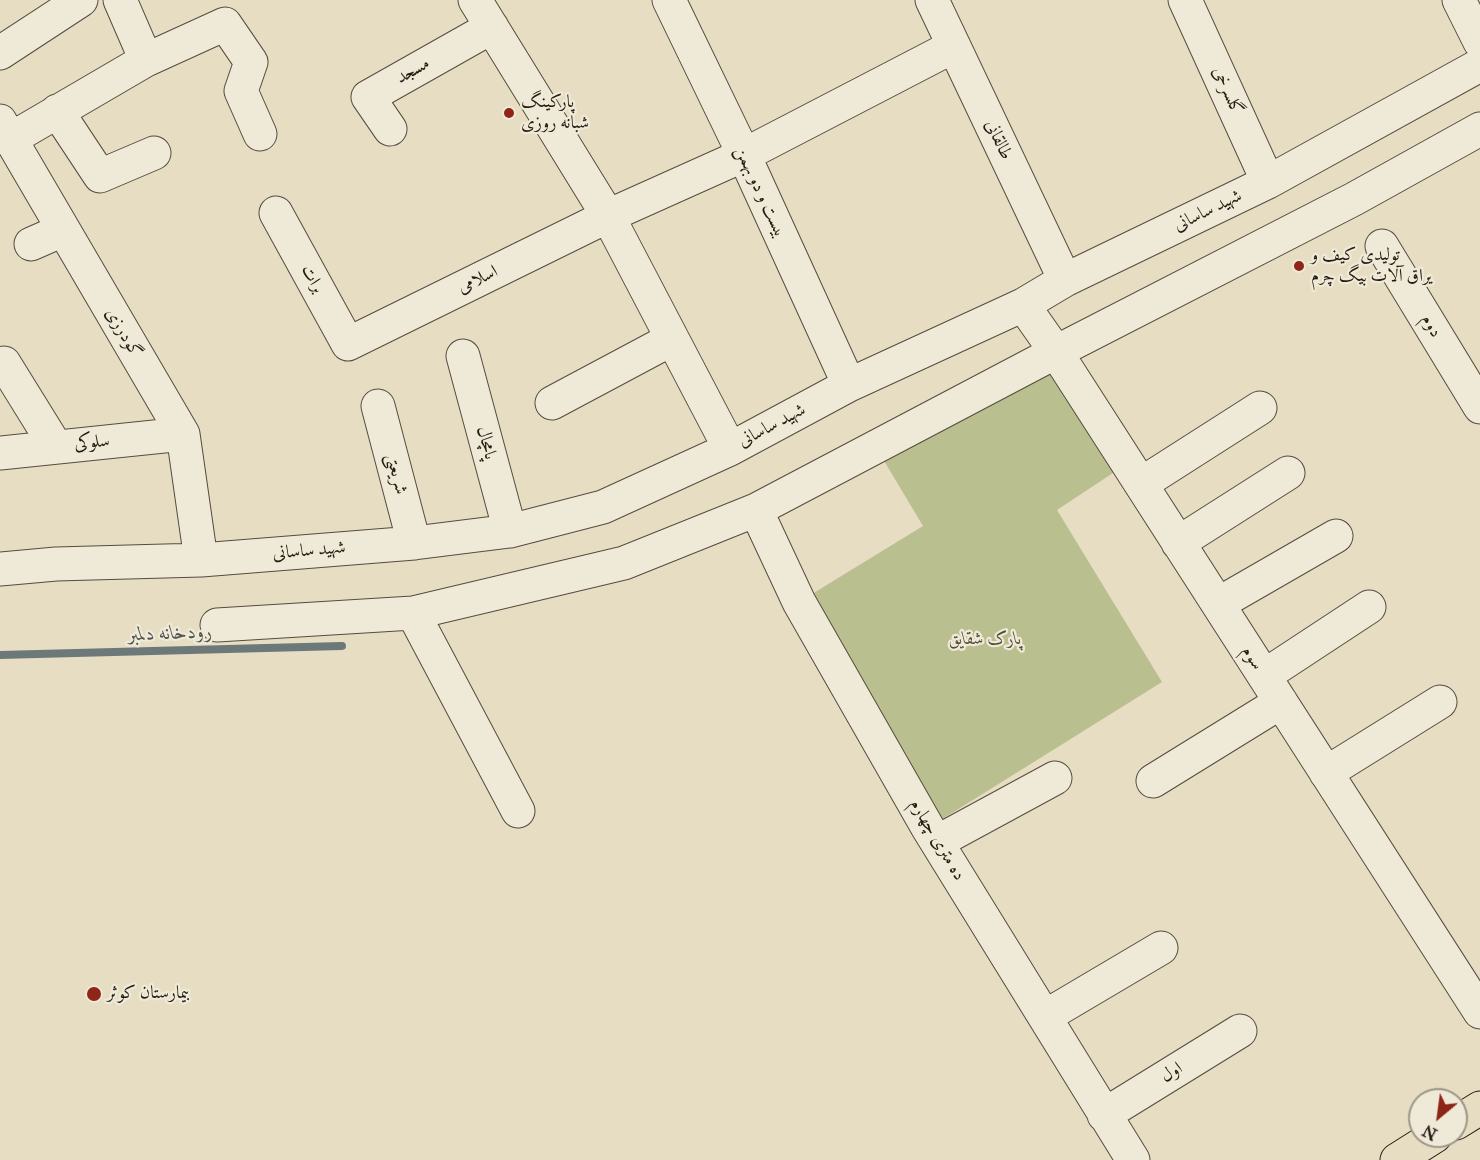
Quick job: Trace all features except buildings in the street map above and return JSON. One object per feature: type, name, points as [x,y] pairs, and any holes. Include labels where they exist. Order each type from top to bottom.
[{"type":"main road","points":[[1397,1160],[1416,1148]]},
{"type":"street","points":[[0,53],[81,0]]},
{"type":"street","points":[[120,0],[146,60]]},
{"type":"street","name":"بیست و دو بهمن","points":[[669,0],[744,155],[849,386]]},
{"type":"street","name":"طالقانی","points":[[932,0],[1065,280]]},
{"type":"street","name":"گلسرخی","points":[[1185,0],[1268,182]]},
{"type":"street","points":[[1459,0],[1480,42]]},
{"type":"street","points":[[484,13],[608,216],[730,449]]},
{"type":"street","name":"مسجد","points":[[390,129],[368,97],[484,13]]},
{"type":"street","points":[[5,130],[57,111],[146,60],[225,24],[251,62],[241,91],[260,134]]},
{"type":"street","name":"اسلامی","points":[[348,344],[608,216],[744,155],[954,46]]},
{"type":"street","name":"شهید ساسانی","points":[[0,569],[56,564],[201,560],[414,543],[510,531],[603,507],[730,449],[849,386],[1023,305],[1065,280],[1268,182],[1480,65]]},
{"type":"street","points":[[57,111],[100,176],[154,153]]},
{"type":"street","points":[[218,625],[413,613],[624,563],[756,510],[1354,199],[1480,129]]},
{"type":"street","name":"گودرزی","points":[[5,130],[183,434],[201,560]]},
{"type":"street","name":"برات","points":[[276,213],[348,344]]},
{"type":"street","points":[[31,244],[63,230]]},
{"type":"street","name":"دوم","points":[[1382,246],[1480,407]]},
{"type":"street","name":"سوم","points":[[1023,305],[1056,352],[1480,1012]]},
{"type":"street","points":[[556,393],[601,365],[672,339]]},
{"type":"street","name":"پامچال","points":[[463,356],[510,531]]},
{"type":"street","points":[[4,363],[56,447]]},
{"type":"street","name":"شریعتی","points":[[378,406],[414,543]]},
{"type":"street","points":[[1141,484],[1260,408]]},
{"type":"street","name":"سلوکی","points":[[0,453],[183,434]]},
{"type":"street","points":[[1178,543],[1288,473]]},
{"type":"street","name":"ده متری چهارم","points":[[756,510],[799,602],[937,842],[1133,1160]]},
{"type":"street","points":[[1218,604],[1336,536]]},
{"type":"street","points":[[1153,780],[1272,689],[1369,607]]},
{"type":"street","points":[[413,613],[518,811]]},
{"type":"street","points":[[1326,773],[1440,702]]},
{"type":"street","points":[[937,842],[1055,778]]},
{"type":"street","points":[[1046,1016],[1161,948]]},
{"type":"street","name":"اول","points":[[1104,1115],[1240,1030]]},
{"type":"green space","name":"پارک شقایق","points":[[1049,354],[1119,469],[1057,510],[1162,682],[928,828],[799,602],[923,526],[874,444]]},
{"type":"waterway","name":"رودخانه دلمبر","points":[[0,655],[342,646]]},
{"type":"place","name":"پارکینگ شبانه روزی","points":[[509,113]]},
{"type":"place","name":"تولیدی کیف و یراق آلات بیگ چرم","points":[[1299,266]]},
{"type":"place","name":"بیمارستان کوثر","points":[[94,994]]}]
